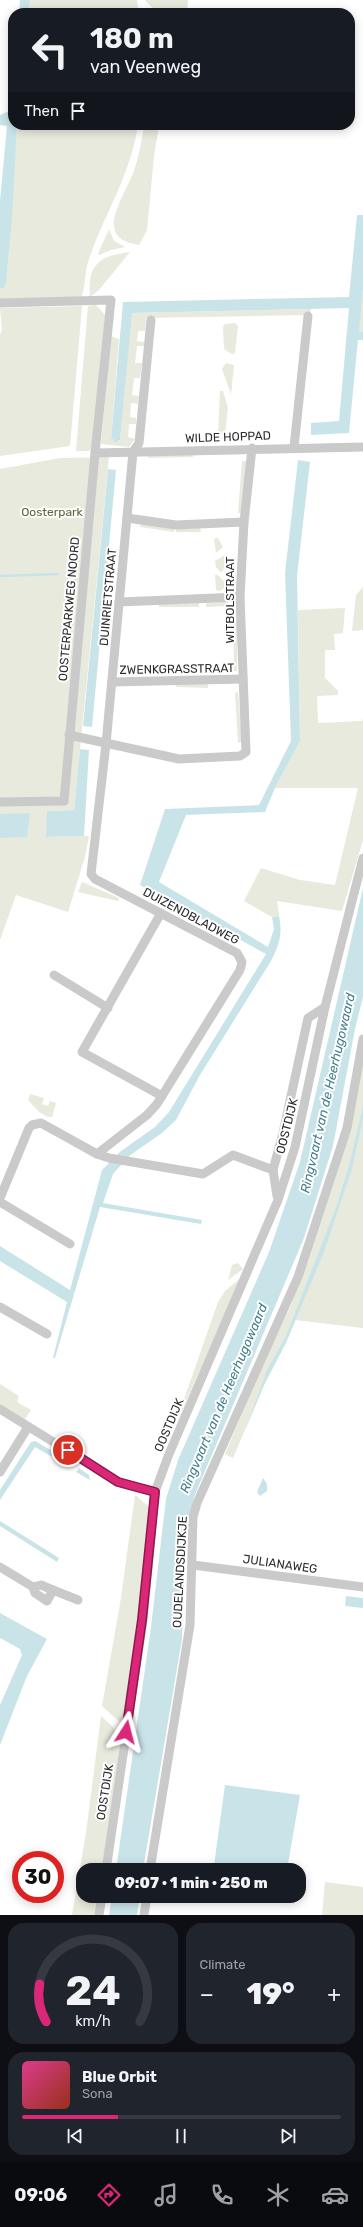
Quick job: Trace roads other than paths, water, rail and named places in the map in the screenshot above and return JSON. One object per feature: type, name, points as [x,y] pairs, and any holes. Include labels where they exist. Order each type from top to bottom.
[{"type":"street","name":"OOSTERPARKWEG NOORD","points":[[0,303],[111,300],[95,453],[64,801],[0,802]]},
{"type":"street","points":[[294,447],[308,316]]},
{"type":"street","name":"DUINRIETSTRAAT","points":[[106,744],[133,452],[139,443],[152,320]]},
{"type":"street","name":"WILDE HOPPAD","points":[[95,453],[294,447],[363,447]]},
{"type":"street","name":"WITBOLSTRAAT","points":[[106,744],[180,759],[240,756],[246,752],[240,597],[244,522],[252,448]]},
{"type":"street","points":[[127,518],[176,526],[244,522]]},
{"type":"street","points":[[119,602],[240,597]]},
{"type":"street","name":"ZWENKGRASSTRAAT","points":[[112,682],[243,679]]},
{"type":"street","points":[[70,735],[106,744]]},
{"type":"street","name":"DUIZENDBLADWEG","points":[[97,1154],[147,1115],[162,1096],[240,970],[242,962],[237,953],[95,879],[91,874],[106,744]]},
{"type":"street","name":"OOSTDIJK","points":[[107,1863],[142,1628],[155,1492],[169,1454],[278,1200],[296,1147],[325,1006],[363,858]]},
{"type":"street","points":[[161,913],[82,1052],[162,1096]]},
{"type":"street","points":[[54,975],[108,1008]]},
{"type":"street","name":"OOSTDIJK","points":[[273,1170],[283,1133],[308,1018],[325,1006]]},
{"type":"street","name":"OUDELANDSDIJKJE","points":[[151,1863],[190,1625],[193,1565],[192,1541],[197,1503],[298,1277],[347,1128],[363,1039]]},
{"type":"street","points":[[70,1244],[0,1200],[27,1133],[32,1125],[41,1123],[46,1124],[97,1154],[109,1158],[203,1174],[233,1155],[273,1170],[278,1200]]},
{"type":"street","points":[[2,1310],[47,1334]]},
{"type":"street","points":[[0,1409],[118,1482],[155,1492]]},
{"type":"street","points":[[0,1472],[28,1427]]},
{"type":"street","name":"JULIANAWEG","points":[[193,1565],[363,1587]]},
{"type":"street","points":[[0,1567],[34,1587],[35,1593],[47,1601],[53,1590],[78,1600]]},
{"type":"street","points":[[99,1915],[101,1903]]},
{"type":"street","points":[[144,1915],[146,1903]]},
{"type":"water","points":[[20,0],[30,0],[29,8],[19,8]]},
{"type":"water","points":[[8,111],[8,130],[17,130],[12,217],[6,283],[4,288],[0,288],[0,201],[7,126],[0,125],[0,115]]},
{"type":"water","points":[[357,215],[363,215],[363,289],[359,332],[363,332],[363,340],[358,340],[349,433],[311,435],[311,423],[339,421],[349,308],[132,313],[120,440],[113,443],[114,440],[111,439],[123,302],[349,297]]},
{"type":"water","points":[[298,460],[310,462],[297,576],[300,741],[275,788],[265,812],[186,815],[159,882],[268,947],[274,929],[272,917],[279,916],[281,928],[278,944],[271,961],[200,1075],[176,1120],[162,1133],[129,1156],[113,1174],[103,1203],[202,1220],[201,1224],[100,1207],[55,1358],[53,1358],[67,1302],[0,1261],[0,1246],[70,1290],[102,1170],[121,1151],[155,1127],[169,1112],[266,954],[140,885],[165,809],[259,805],[291,741],[285,573]]},
{"type":"water","points":[[108,469],[116,470],[92,727],[83,726]]},
{"type":"water","points":[[80,749],[89,750],[84,836],[46,837],[47,811],[74,810]]},
{"type":"water","points":[[30,813],[27,837],[0,838],[0,814]]},
{"type":"water","name":"Ringvaart van de Heerhugowaard","points":[[363,888],[363,997],[355,1029],[333,1146],[304,1238],[194,1497],[186,1531],[182,1639],[144,1863],[117,1863],[151,1627],[166,1499],[178,1460],[269,1252],[300,1162]]},
{"type":"water","points":[[363,1106],[363,1118],[352,1169],[324,1252],[286,1343],[264,1385],[245,1431],[267,1370],[286,1336],[337,1205],[350,1162]]},
{"type":"water","points":[[35,1441],[66,1459],[63,1463],[35,1447],[0,1500],[0,1490],[31,1442]]},
{"type":"water","points":[[79,1468],[89,1475],[90,1480],[76,1472]]},
{"type":"water","points":[[263,1478],[267,1484],[267,1491],[260,1496],[257,1492]]},
{"type":"water","points":[[0,1521],[59,1558],[57,1562],[0,1526]]},
{"type":"water","points":[[346,1596],[363,1598],[363,1608],[345,1606]]},
{"type":"water","points":[[0,1613],[47,1639],[27,1676],[0,1745],[0,1705],[22,1655],[20,1649],[0,1638]]},
{"type":"water","points":[[225,1785],[300,1795],[288,1863],[214,1863]]},
{"type":"water","points":[[111,1903],[139,1903],[137,1915],[109,1915]]},
{"type":"waterway","points":[[0,576],[58,574]]},
{"type":"park label","name":"Oosterpark","points":[[52,512]]}]
